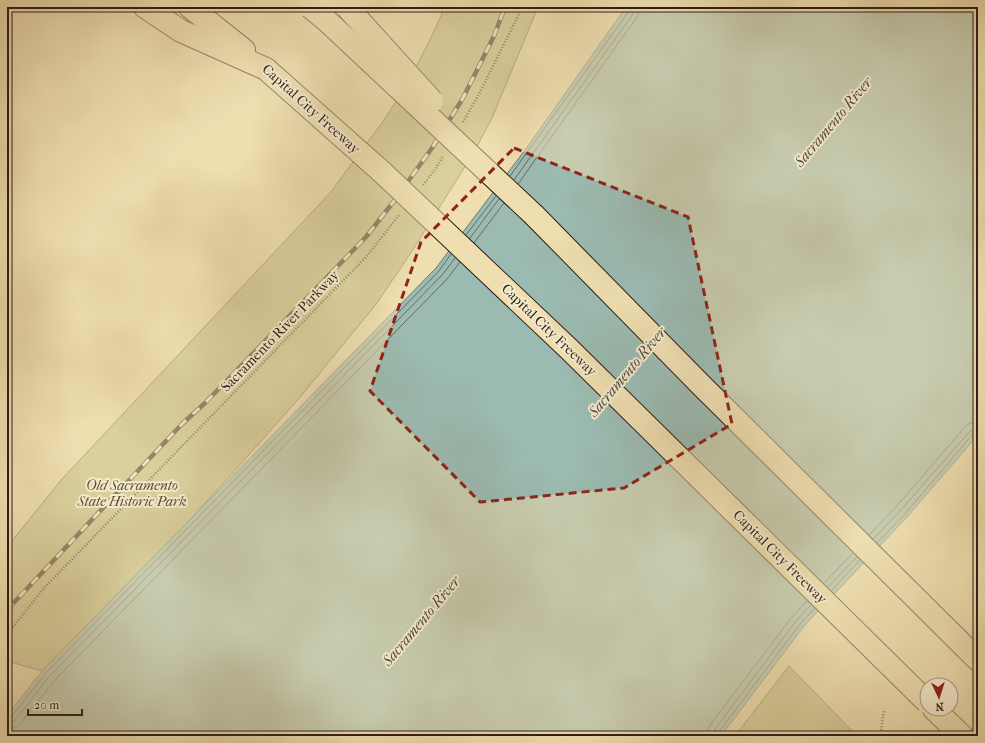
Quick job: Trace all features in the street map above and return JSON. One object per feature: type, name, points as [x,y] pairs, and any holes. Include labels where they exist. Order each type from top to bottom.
[{"type":"highway","points":[[144,7],[181,31],[266,69]]},
{"type":"highway","name":"Capital City Freeway","points":[[190,7],[266,69],[382,172],[569,348],[919,694]]},
{"type":"highway","points":[[310,7],[333,26],[534,214]]},
{"type":"highway","points":[[347,7],[534,214],[697,381],[978,660]]},
{"type":"highway","points":[[942,717],[962,736]]},
{"type":"path","points":[[460,128],[479,94],[518,16],[521,7]]},
{"type":"path","points":[[421,187],[444,155]]},
{"type":"path","name":"Sacramento River Parkway","points":[[7,634],[46,587],[367,256],[401,212]]},
{"type":"path","points":[[880,736],[884,711]]},
{"type":"highlighted area","points":[[514,148],[688,217],[732,424],[624,488],[480,502],[370,391],[421,242]]},
{"type":"green space","name":"Old Sacramento State Historic Park","points":[[445,7],[538,7],[492,118],[474,152],[414,248],[377,303],[302,395],[174,537],[42,671],[7,661],[7,547],[62,479],[330,193],[384,120],[408,82]]},
{"type":"green space","points":[[789,666],[857,736],[735,736]]},
{"type":"water","name":"Sacramento River","points":[[626,7],[978,7],[978,435],[907,517],[804,626],[721,736],[7,736],[7,716],[42,671],[436,268],[528,146]]},
{"type":"railway","points":[[7,610],[182,424],[205,403],[366,237],[432,148],[463,98],[494,36],[505,7]]}]
